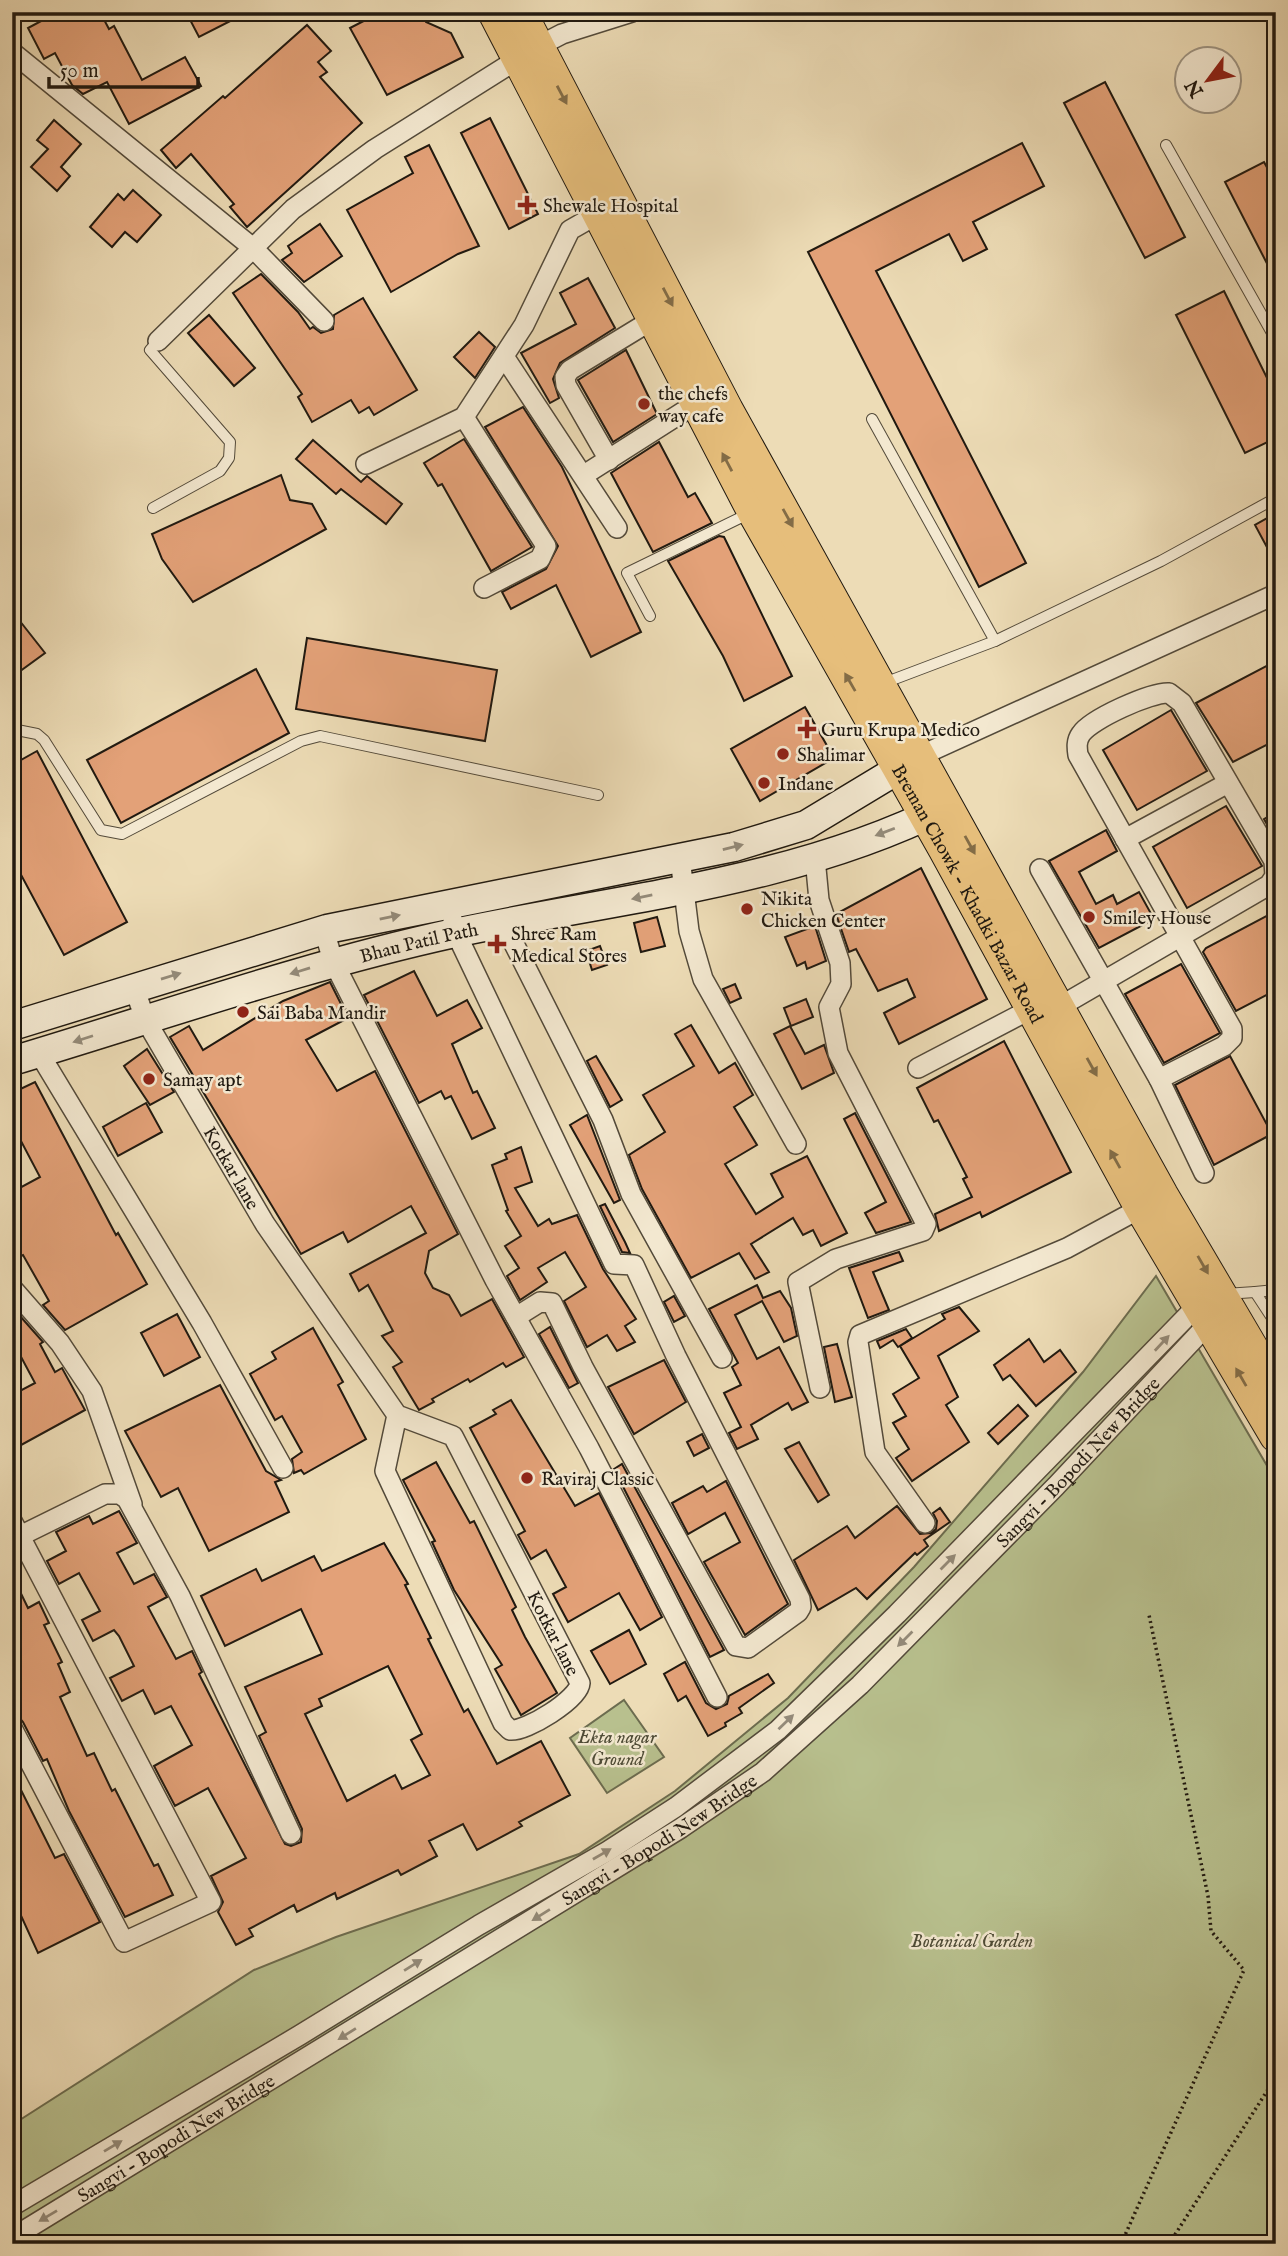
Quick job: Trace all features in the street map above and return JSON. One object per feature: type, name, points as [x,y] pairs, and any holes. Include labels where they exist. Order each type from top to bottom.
[{"type":"main road","name":"Breman Chowk - Khadki Bazar Road","points":[[494,12],[526,54],[880,684],[909,762]]},
{"type":"main road","name":"Breman Chowk - Khadki Bazar Road","points":[[520,12],[526,54],[598,214],[753,511],[937,811],[1152,1201],[1276,1436]]},
{"type":"main road","name":"Bhau Patil Path","points":[[12,1026],[324,930],[734,847],[806,825],[909,762]]},
{"type":"main road","name":"Bhau Patil Path","points":[[26,1057],[333,961],[456,933],[745,877],[815,858],[937,811]]},
{"type":"main road","points":[[541,886],[548,915]]},
{"type":"main road","name":"Breman Chowk - Khadki Bazar Road","points":[[1209,1307],[1276,1389]]},
{"type":"street","points":[[158,341],[293,209],[375,149],[562,34],[632,12]]},
{"type":"street","points":[[12,52],[253,248],[324,321]]},
{"type":"street","points":[[366,464],[464,417],[505,358],[570,230],[598,214]]},
{"type":"street","points":[[609,460],[566,385],[565,377],[570,370],[652,320]]},
{"type":"street","points":[[505,358],[617,528]]},
{"type":"street","points":[[584,475],[697,403]]},
{"type":"street","points":[[464,417],[546,546],[540,559],[484,588]]},
{"type":"street","points":[[909,762],[1276,594]]},
{"type":"street","points":[[918,1068],[1104,981],[1181,937],[1269,885],[1275,876],[1274,861],[1182,703],[1169,693],[1152,694],[1088,726],[1078,740],[1078,755],[1181,937],[1233,1034],[1224,1046],[1159,1079]]},
{"type":"street","points":[[1125,839],[1228,783]]},
{"type":"street","points":[[680,858],[686,888],[689,931],[703,979],[796,1144]]},
{"type":"street","points":[[815,858],[819,900],[841,964],[841,985],[829,1007],[838,1053],[926,1224],[923,1231],[836,1259],[798,1282],[820,1388]]},
{"type":"street","points":[[1040,869],[1159,1079],[1204,1173]]},
{"type":"street","points":[[450,905],[456,933],[614,1264],[634,1265],[676,1356],[800,1599],[798,1612],[748,1647],[736,1646],[583,1367],[552,1303],[540,1302],[516,1317]]},
{"type":"street","points":[[504,924],[603,1120],[631,1194],[722,1357]]},
{"type":"street","points":[[324,930],[333,961],[516,1317],[589,1448],[717,1697]]},
{"type":"street","name":"Kotkar lane","points":[[134,987],[145,1019],[265,1224],[397,1415],[453,1436],[580,1683],[574,1698],[521,1730],[510,1730],[503,1723],[385,1471],[397,1415]]},
{"type":"street","points":[[26,1057],[202,1323],[283,1468]]},
{"type":"street","points":[[925,1523],[875,1452],[858,1342],[860,1335],[1067,1248],[1152,1201]]},
{"type":"street","points":[[12,1288],[60,1343],[92,1391],[133,1506],[180,1596],[291,1834]]},
{"type":"street","name":"Sangvi - Bopodi New Bridge","points":[[12,2206],[479,1925],[608,1851],[676,1807],[778,1730],[1126,1382],[1209,1307]]},
{"type":"street","name":"Sangvi - Bopodi New Bridge","points":[[12,2238],[681,1829],[763,1772],[860,1685],[1140,1398],[1209,1307]]},
{"type":"street","points":[[12,1728],[124,1942],[211,1902],[16,1528],[105,1494],[120,1494],[133,1506]]},
{"type":"lane","points":[[1166,145],[1276,340]]},
{"type":"lane","points":[[153,508],[220,471],[229,458],[230,442],[150,350],[158,341]]},
{"type":"lane","points":[[872,419],[995,640]]},
{"type":"lane","points":[[880,684],[995,640],[1161,561],[1276,498]]},
{"type":"lane","points":[[650,616],[628,573],[753,511]]},
{"type":"lane","points":[[12,729],[37,734],[44,740],[101,830],[113,835],[122,834],[301,741],[320,736],[598,795]]},
{"type":"lane","points":[[1209,1307],[1255,1292],[1276,1290]]},
{"type":"lane","points":[[1255,1292],[1276,1324]]},
{"type":"path","points":[[1121,2244],[1244,1970],[1211,1931],[1208,1896],[1149,1615]]},
{"type":"path","points":[[1169,2244],[1276,2077]]},
{"type":"green space","name":"Botanical Garden","points":[[1156,1276],[1276,1481],[1276,2244],[12,2244],[12,2125],[254,1970],[336,1937],[579,1854],[675,1791],[788,1698],[914,1567],[1083,1372]]},
{"type":"green space","name":"Ekta nagar Ground","points":[[624,1700],[664,1757],[607,1793],[570,1738]]},
{"type":"building","points":[[58,12],[100,12],[109,29],[114,26],[142,80],[185,57],[201,86],[129,124],[107,82],[83,94],[72,85],[55,53],[44,59],[28,28]]},
{"type":"building","points":[[186,12],[248,12],[199,37]]},
{"type":"building","points":[[381,12],[421,12],[426,22],[451,33],[463,57],[387,95],[350,28]]},
{"type":"building","points":[[307,25],[331,51],[318,62],[327,72],[320,77],[362,123],[247,227],[230,207],[234,204],[191,154],[176,168],[161,150],[223,96],[225,98]]},
{"type":"building","points":[[1105,82],[1185,237],[1145,258],[1064,103]]},
{"type":"building","points":[[490,118],[538,214],[509,229],[461,133]]},
{"type":"building","points":[[54,120],[81,144],[61,167],[70,176],[57,191],[31,167],[48,149],[37,140]]},
{"type":"building","points":[[1022,143],[1044,186],[973,222],[987,249],[963,261],[949,234],[876,271],[1026,563],[979,587],[808,252]]},
{"type":"building","points":[[429,145],[479,246],[458,254],[391,292],[347,210],[413,173],[405,157]]},
{"type":"building","points":[[1264,162],[1276,184],[1276,281],[1225,182]]},
{"type":"building","points":[[133,190],[161,215],[137,242],[125,232],[112,247],[90,227],[118,194],[124,200]]},
{"type":"building","points":[[320,224],[342,256],[304,282],[282,260],[292,253],[288,246]]},
{"type":"building","points":[[261,274],[298,312],[310,329],[313,327],[321,333],[333,329],[334,315],[363,298],[417,390],[374,415],[369,407],[359,413],[351,400],[312,422],[298,397],[302,394],[233,293]]},
{"type":"building","points":[[588,278],[615,328],[560,363],[553,379],[559,398],[550,403],[521,353],[576,324],[560,293]]},
{"type":"building","points":[[1224,291],[1276,396],[1276,438],[1245,453],[1176,315]]},
{"type":"building","points":[[209,315],[255,368],[234,386],[188,333]]},
{"type":"building","points":[[479,332],[495,347],[475,378],[454,357]]},
{"type":"building","points":[[626,350],[657,414],[613,442],[578,380]]},
{"type":"building","points":[[523,407],[562,467],[641,632],[591,657],[556,585],[511,609],[502,592],[546,569],[558,546],[485,427]]},
{"type":"building","points":[[464,439],[532,547],[491,571],[442,484],[438,486],[424,463]]},
{"type":"building","points":[[313,440],[361,482],[367,476],[402,504],[386,524],[341,489],[336,494],[296,459]]},
{"type":"building","points":[[659,442],[688,497],[695,493],[712,523],[653,552],[611,473]]},
{"type":"building","points":[[281,475],[290,500],[312,504],[326,529],[193,602],[162,559],[152,534]]},
{"type":"building","points":[[1276,513],[1276,564],[1255,525]]},
{"type":"building","points":[[719,536],[724,537],[792,676],[744,701],[723,656],[668,561]]},
{"type":"building","points":[[12,611],[45,653],[12,677]]},
{"type":"building","points":[[307,638],[497,670],[485,741],[296,709]]},
{"type":"building","points":[[1276,661],[1276,740],[1233,762],[1196,703]]},
{"type":"building","points":[[256,669],[289,733],[121,823],[87,760]]},
{"type":"building","name":"Shalimar","points":[[805,707],[834,758],[760,801],[731,749]]},
{"type":"building","points":[[1171,710],[1207,771],[1137,810],[1103,750]]},
{"type":"building","points":[[37,751],[127,922],[64,955],[12,858],[12,765]]},
{"type":"building","points":[[1226,806],[1262,866],[1187,908],[1153,847]]},
{"type":"building","points":[[1276,812],[1276,840],[1264,819]]},
{"type":"building","points":[[1106,830],[1117,851],[1079,872],[1096,904],[1113,895],[1117,904],[1139,892],[1154,919],[1099,948],[1049,861]]},
{"type":"building","points":[[921,868],[987,999],[899,1044],[884,1013],[915,997],[907,979],[878,991],[856,949],[849,952],[836,914]]},
{"type":"building","points":[[1276,911],[1276,990],[1236,1011],[1203,952]]},
{"type":"building","points":[[657,917],[665,946],[641,952],[634,923]]},
{"type":"building","points":[[815,926],[826,961],[807,969],[805,962],[797,966],[785,937]]},
{"type":"building","points":[[600,946],[607,965],[592,970],[586,951]]},
{"type":"building","points":[[1181,964],[1220,1033],[1164,1063],[1125,994]]},
{"type":"building","points":[[414,971],[437,1016],[467,1000],[482,1028],[452,1044],[473,1093],[477,1091],[495,1128],[472,1139],[451,1096],[445,1099],[441,1091],[419,1103],[364,995]]},
{"type":"building","points":[[330,982],[348,1018],[306,1040],[337,1091],[375,1071],[458,1234],[429,1251],[425,1273],[433,1288],[449,1295],[461,1316],[492,1299],[524,1357],[506,1367],[503,1363],[470,1382],[468,1379],[432,1399],[434,1402],[419,1410],[393,1367],[402,1362],[382,1336],[393,1331],[368,1285],[359,1291],[350,1274],[426,1233],[411,1206],[348,1242],[343,1232],[301,1254],[170,1037],[189,1026],[203,1050],[283,1001]]},
{"type":"building","points":[[735,984],[741,998],[730,1003],[723,989]]},
{"type":"building","points":[[806,999],[813,1017],[791,1026],[784,1008]]},
{"type":"building","points":[[691,1025],[719,1073],[735,1063],[753,1095],[734,1107],[757,1145],[725,1164],[756,1214],[783,1197],[771,1174],[807,1156],[847,1233],[821,1246],[813,1230],[803,1235],[793,1218],[751,1244],[769,1272],[755,1279],[739,1253],[691,1278],[642,1189],[629,1155],[665,1132],[643,1095],[694,1066],[675,1034]]},
{"type":"building","points":[[790,1026],[805,1054],[824,1045],[834,1073],[802,1089],[774,1034]]},
{"type":"building","points":[[1004,1041],[1071,1172],[982,1217],[980,1212],[939,1231],[935,1214],[972,1197],[963,1179],[967,1177],[938,1120],[934,1122],[917,1088]]},
{"type":"building","name":"Samay apt","points":[[147,1049],[174,1092],[150,1105],[124,1066]]},
{"type":"building","points":[[596,1056],[622,1100],[610,1107],[587,1061]]},
{"type":"building","points":[[1230,1056],[1272,1134],[1214,1165],[1175,1085]]},
{"type":"building","points":[[35,1082],[116,1235],[118,1233],[147,1284],[65,1330],[43,1305],[49,1301],[23,1255],[12,1260],[12,1192],[40,1177],[12,1124],[12,1093]]},
{"type":"building","points":[[146,1103],[162,1132],[118,1156],[103,1127]]},
{"type":"building","points":[[855,1113],[911,1222],[876,1233],[865,1213],[886,1202],[844,1119]]},
{"type":"building","points":[[587,1115],[620,1200],[614,1203],[570,1125]]},
{"type":"building","points":[[521,1147],[532,1182],[515,1188],[538,1226],[549,1219],[552,1224],[577,1215],[603,1269],[636,1319],[625,1326],[635,1342],[617,1351],[607,1335],[587,1347],[564,1301],[586,1287],[565,1252],[538,1268],[547,1282],[520,1300],[507,1276],[519,1268],[505,1246],[521,1236],[506,1211],[508,1210],[492,1165],[507,1159],[505,1154]]},
{"type":"building","points":[[605,1204],[630,1253],[622,1252],[600,1206]]},
{"type":"building","points":[[899,1252],[903,1261],[873,1272],[889,1310],[868,1318],[849,1268]]},
{"type":"building","points":[[757,1285],[763,1298],[780,1291],[791,1308],[797,1336],[784,1342],[762,1301],[735,1315],[757,1359],[779,1347],[808,1402],[792,1410],[788,1403],[751,1425],[758,1439],[737,1449],[729,1433],[741,1427],[724,1393],[741,1385],[732,1367],[738,1363],[709,1309]]},
{"type":"building","points":[[674,1296],[685,1316],[674,1322],[664,1302]]},
{"type":"building","points":[[959,1307],[979,1331],[938,1356],[958,1397],[946,1405],[969,1442],[912,1481],[896,1458],[909,1449],[893,1423],[906,1416],[893,1394],[919,1378],[900,1346],[945,1319],[942,1314]]},
{"type":"building","points":[[177,1314],[200,1357],[164,1376],[141,1333]]},
{"type":"building","points":[[20,1316],[43,1342],[40,1344],[55,1372],[62,1368],[85,1410],[12,1450],[12,1395],[35,1383],[20,1355],[12,1360],[12,1320]]},
{"type":"building","points":[[550,1327],[578,1383],[569,1388],[539,1334]]},
{"type":"building","points":[[313,1328],[343,1382],[338,1385],[366,1439],[304,1474],[301,1470],[294,1473],[292,1459],[302,1452],[282,1416],[275,1420],[250,1374],[276,1359],[272,1352]]},
{"type":"building","points":[[906,1329],[912,1338],[898,1347],[893,1340],[880,1348],[877,1341]]},
{"type":"building","points":[[1029,1339],[1044,1362],[1060,1350],[1076,1372],[1036,1406],[1010,1375],[1003,1380],[994,1365]]},
{"type":"building","points":[[837,1344],[852,1397],[835,1402],[824,1347]]},
{"type":"building","points":[[664,1360],[686,1402],[634,1434],[608,1387]]},
{"type":"building","points":[[220,1385],[266,1471],[281,1480],[275,1482],[289,1512],[209,1551],[178,1488],[161,1497],[125,1431]]},
{"type":"building","points":[[511,1400],[575,1506],[599,1493],[662,1617],[640,1630],[619,1593],[568,1622],[553,1594],[566,1587],[546,1550],[531,1559],[518,1535],[525,1531],[470,1428],[496,1414],[493,1410]]},
{"type":"building","points":[[1018,1405],[1028,1416],[998,1444],[988,1433]]},
{"type":"building","points":[[702,1434],[709,1448],[694,1456],[687,1442]]},
{"type":"building","points":[[799,1442],[829,1495],[818,1502],[785,1449]]},
{"type":"building","points":[[436,1462],[470,1523],[474,1521],[516,1607],[512,1610],[525,1637],[557,1693],[521,1715],[495,1669],[502,1665],[454,1590],[432,1542],[435,1541],[403,1480]]},
{"type":"building","points":[[622,1464],[724,1650],[710,1657],[614,1469]]},
{"type":"building","points":[[726,1481],[788,1604],[745,1635],[704,1562],[740,1542],[725,1513],[688,1534],[672,1503],[703,1486],[707,1492]]},
{"type":"building","points":[[897,1506],[920,1534],[931,1533],[936,1529],[937,1521],[933,1513],[940,1508],[950,1522],[924,1540],[928,1546],[917,1555],[915,1553],[867,1599],[856,1588],[818,1610],[794,1560],[847,1526],[855,1538]]},
{"type":"building","points":[[119,1511],[137,1543],[117,1553],[134,1584],[154,1574],[167,1597],[148,1607],[176,1659],[192,1651],[202,1672],[199,1674],[285,1844],[291,1846],[301,1842],[302,1829],[259,1736],[266,1732],[245,1687],[322,1654],[301,1609],[225,1646],[201,1596],[256,1569],[262,1581],[314,1556],[322,1571],[384,1543],[408,1584],[405,1585],[431,1638],[428,1639],[464,1712],[468,1709],[497,1764],[541,1741],[570,1795],[519,1822],[522,1826],[477,1850],[463,1824],[429,1841],[437,1856],[401,1875],[398,1870],[337,1899],[335,1893],[297,1912],[294,1905],[249,1929],[253,1936],[236,1945],[218,1912],[223,1902],[211,1876],[246,1858],[208,1788],[175,1806],[154,1766],[192,1745],[171,1706],[155,1714],[143,1690],[122,1701],[110,1678],[134,1666],[119,1636],[114,1630],[93,1641],[82,1620],[100,1611],[79,1573],[59,1584],[47,1561],[66,1551],[56,1532],[89,1516],[93,1524]],"holes":[[[388,1666],[422,1734],[411,1740],[430,1775],[402,1789],[395,1775],[347,1801],[305,1714],[322,1706],[319,1699]]]},
{"type":"building","points":[[12,1575],[28,1608],[39,1602],[49,1623],[44,1625],[62,1662],[58,1664],[70,1692],[60,1697],[87,1756],[94,1753],[112,1791],[115,1789],[154,1866],[158,1864],[173,1895],[125,1917],[69,1811],[47,1759],[43,1761],[23,1722],[12,1709]]},
{"type":"building","points":[[629,1630],[646,1664],[610,1684],[591,1651]]},
{"type":"building","points":[[685,1662],[706,1703],[716,1709],[727,1704],[729,1696],[768,1674],[774,1683],[739,1708],[742,1713],[725,1723],[726,1726],[708,1736],[686,1696],[678,1701],[664,1674]]},
{"type":"building","points":[[12,1772],[55,1858],[64,1854],[100,1922],[38,1953],[12,1896]]},
{"type":"place","name":"Shewale Hospital","points":[[527,205]]},
{"type":"place","name":"the chefs way cafe","points":[[644,404]]},
{"type":"place","name":"Guru Krupa Medico","points":[[807,729]]},
{"type":"place","name":"Shalimar","points":[[783,754]]},
{"type":"place","name":"Indane","points":[[764,783]]},
{"type":"place","name":"Nikita Chicken Center","points":[[747,909]]},
{"type":"place","name":"Smiley House","points":[[1089,917]]},
{"type":"place","name":"Shree Ram Medical Stores","points":[[497,944]]},
{"type":"place","name":"Sai Baba Mandir","points":[[243,1012]]},
{"type":"place","name":"Samay apt","points":[[149,1079]]},
{"type":"place","name":"Raviraj Classic","points":[[527,1478]]}]
